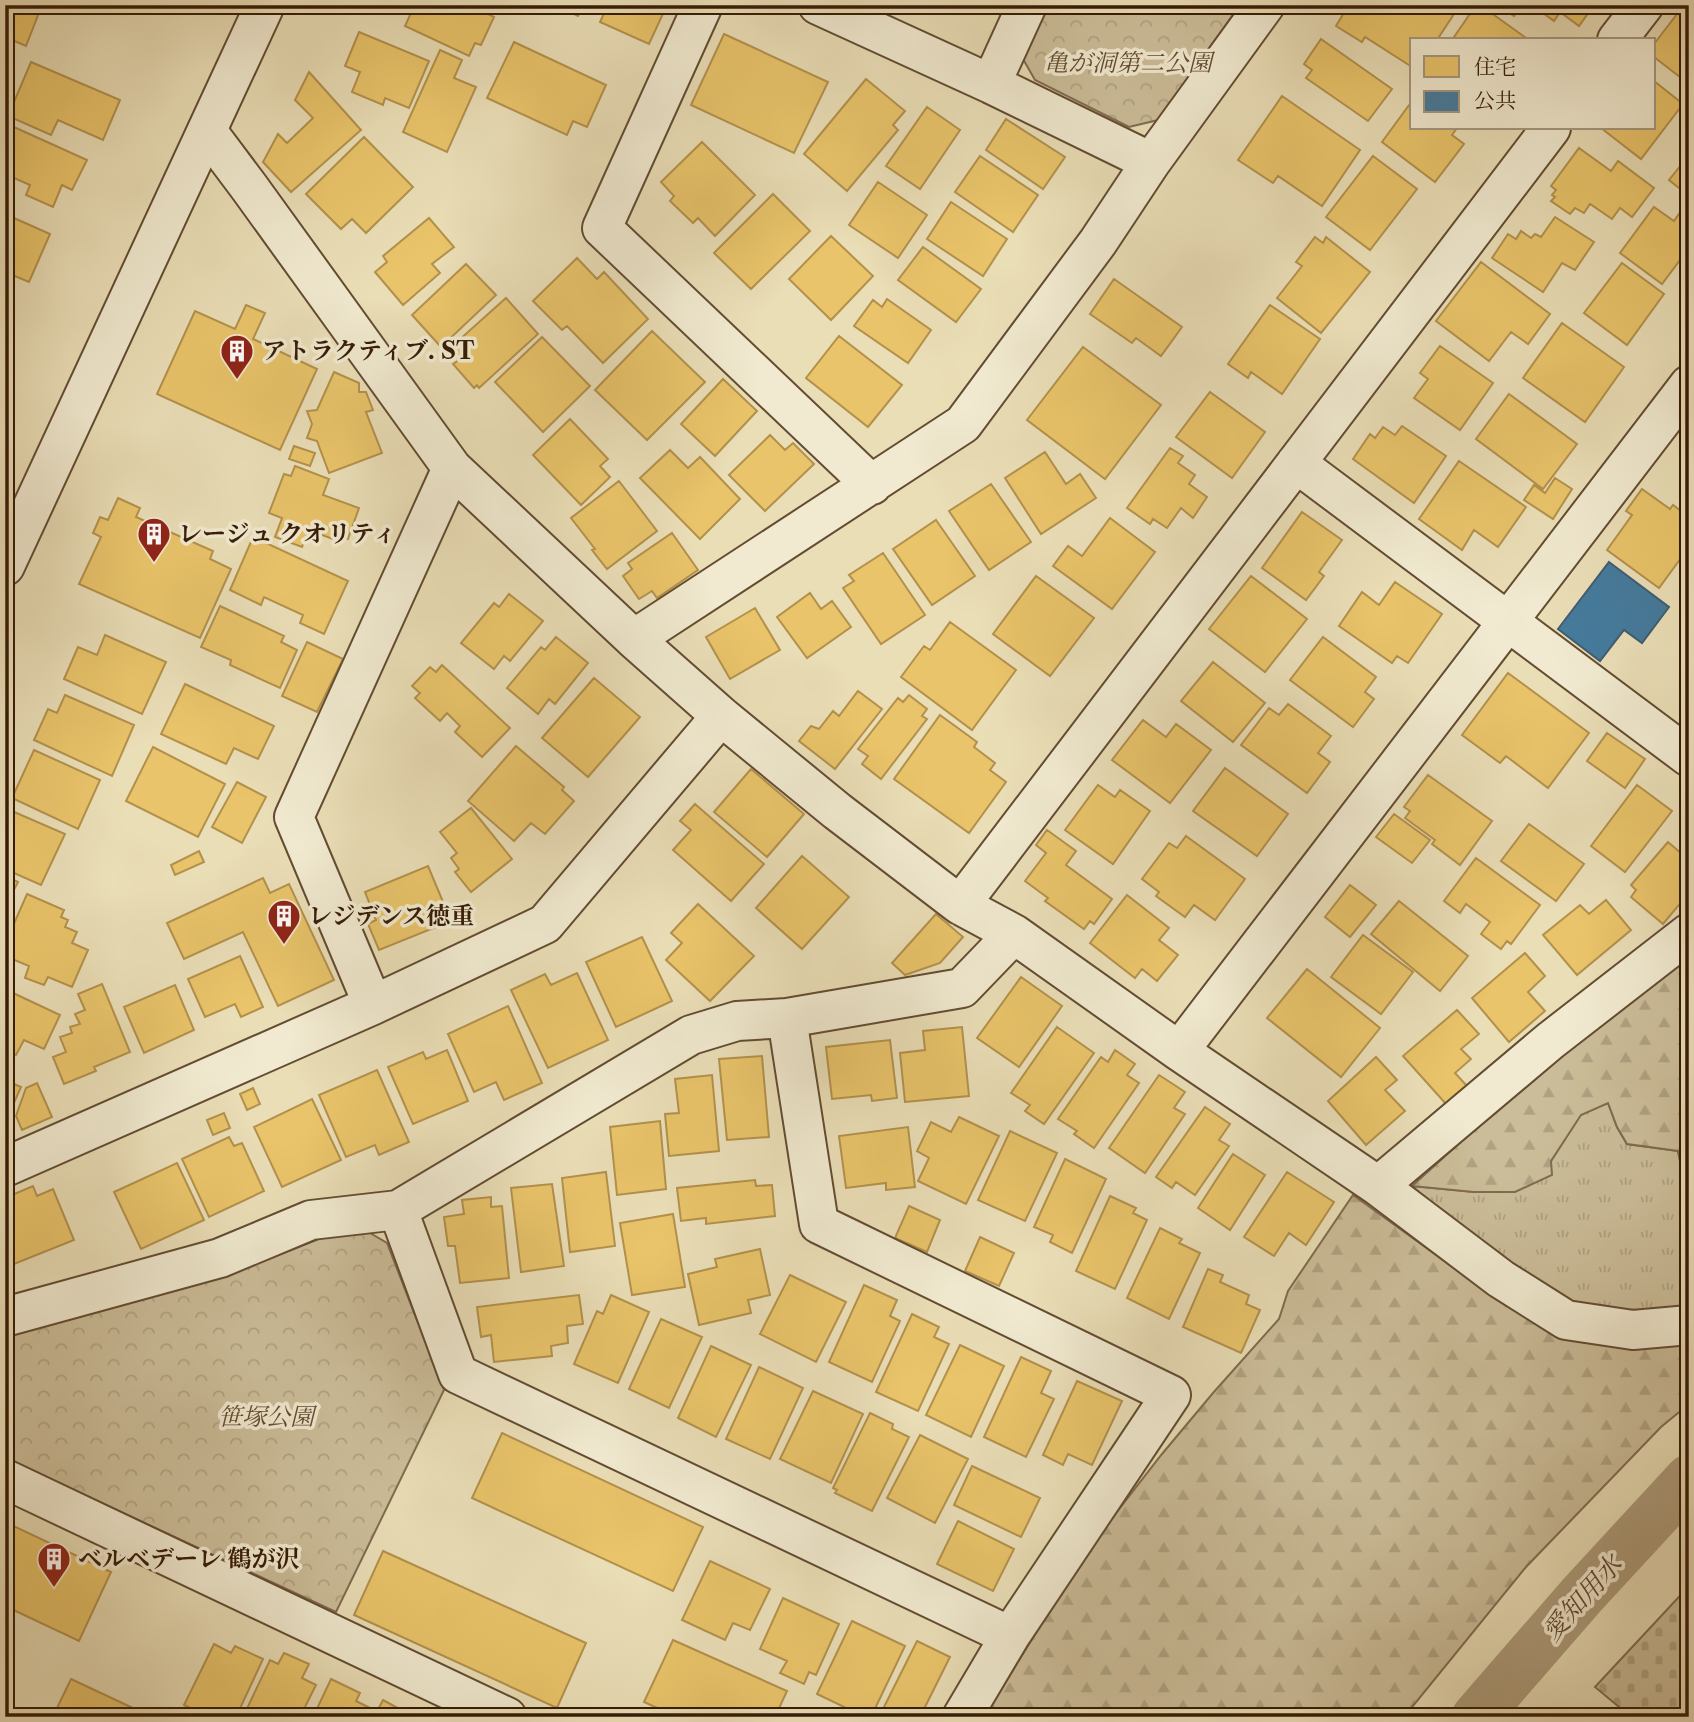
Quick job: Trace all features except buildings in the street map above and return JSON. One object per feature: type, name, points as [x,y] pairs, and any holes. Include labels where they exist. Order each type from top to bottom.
[{"type":"street","points":[[5,566],[265,5]]},
{"type":"street","points":[[703,5],[602,228],[872,485]]},
{"type":"street","points":[[818,5],[991,84],[1151,162]]},
{"type":"street","points":[[991,84],[1027,5]]},
{"type":"street","points":[[634,639],[963,424],[1098,242],[1151,162],[1265,5]]},
{"type":"street","points":[[1618,38],[1643,5]]},
{"type":"street","points":[[960,905],[1549,130]]},
{"type":"street","points":[[207,131],[452,468],[634,639],[837,811],[960,905],[1014,934],[1378,1186],[1501,1279],[1566,1320],[1633,1330],[1689,1325]]},
{"type":"street","points":[[1180,1051],[1689,385]]},
{"type":"street","points":[[1296,463],[1689,757]]},
{"type":"street","points":[[373,1004],[294,817],[452,468]]},
{"type":"street","points":[[5,1167],[373,1004],[545,924],[722,716]]},
{"type":"street","points":[[1378,1186],[1550,1041],[1689,933]]},
{"type":"street","points":[[5,1317],[220,1258],[311,1220],[398,1210],[691,1035],[737,1021],[787,1018],[962,988],[1014,934]]},
{"type":"street","points":[[787,1018],[819,1224],[1171,1395],[1010,1636],[962,1717]]},
{"type":"street","points":[[398,1210],[458,1374],[1010,1636]]},
{"type":"street","points":[[5,1479],[507,1717]]},
{"type":"green space","name":"亀が洞第二公園","points":[[1049,5],[1240,5],[1158,120],[1129,127],[1035,80],[1023,59]]},
{"type":"green space","points":[[1689,957],[1689,1212],[1680,1201],[1683,1175],[1678,1151],[1627,1144],[1608,1103],[1581,1115],[1551,1161],[1552,1175],[1515,1192],[1474,1192],[1412,1186],[1546,1065]]},
{"type":"green space","points":[[1608,1103],[1627,1144],[1678,1151],[1683,1175],[1680,1201],[1689,1212],[1689,1307],[1617,1313],[1570,1305],[1484,1250],[1412,1186],[1474,1192],[1515,1191],[1551,1175],[1551,1161],[1581,1114]]},
{"type":"green space","points":[[1353,1195],[1482,1288],[1689,1339],[1689,1404],[1661,1427],[1526,1567],[1404,1717],[984,1717],[1102,1531],[1162,1454],[1279,1319],[1288,1291]]},
{"type":"green space","name":"笹塚公園","points":[[365,1230],[387,1243],[444,1390],[336,1612],[5,1458],[5,1337],[233,1273],[324,1237]]},
{"type":"green space","points":[[1689,1586],[1689,1717],[1631,1717],[1595,1687]]},
{"type":"waterway","name":"愛知用水","points":[[1476,1717],[1582,1595],[1689,1479]]},
{"type":"place","name":"アトラクティブ. ST","points":[[237,381]]},
{"type":"place","name":"レージュ クオリティ","points":[[154,564]]},
{"type":"place","name":"レジデンス徳重","points":[[284,946]]},
{"type":"place","name":"ベルベデーレ 鶴が沢","points":[[54,1589]]}]
